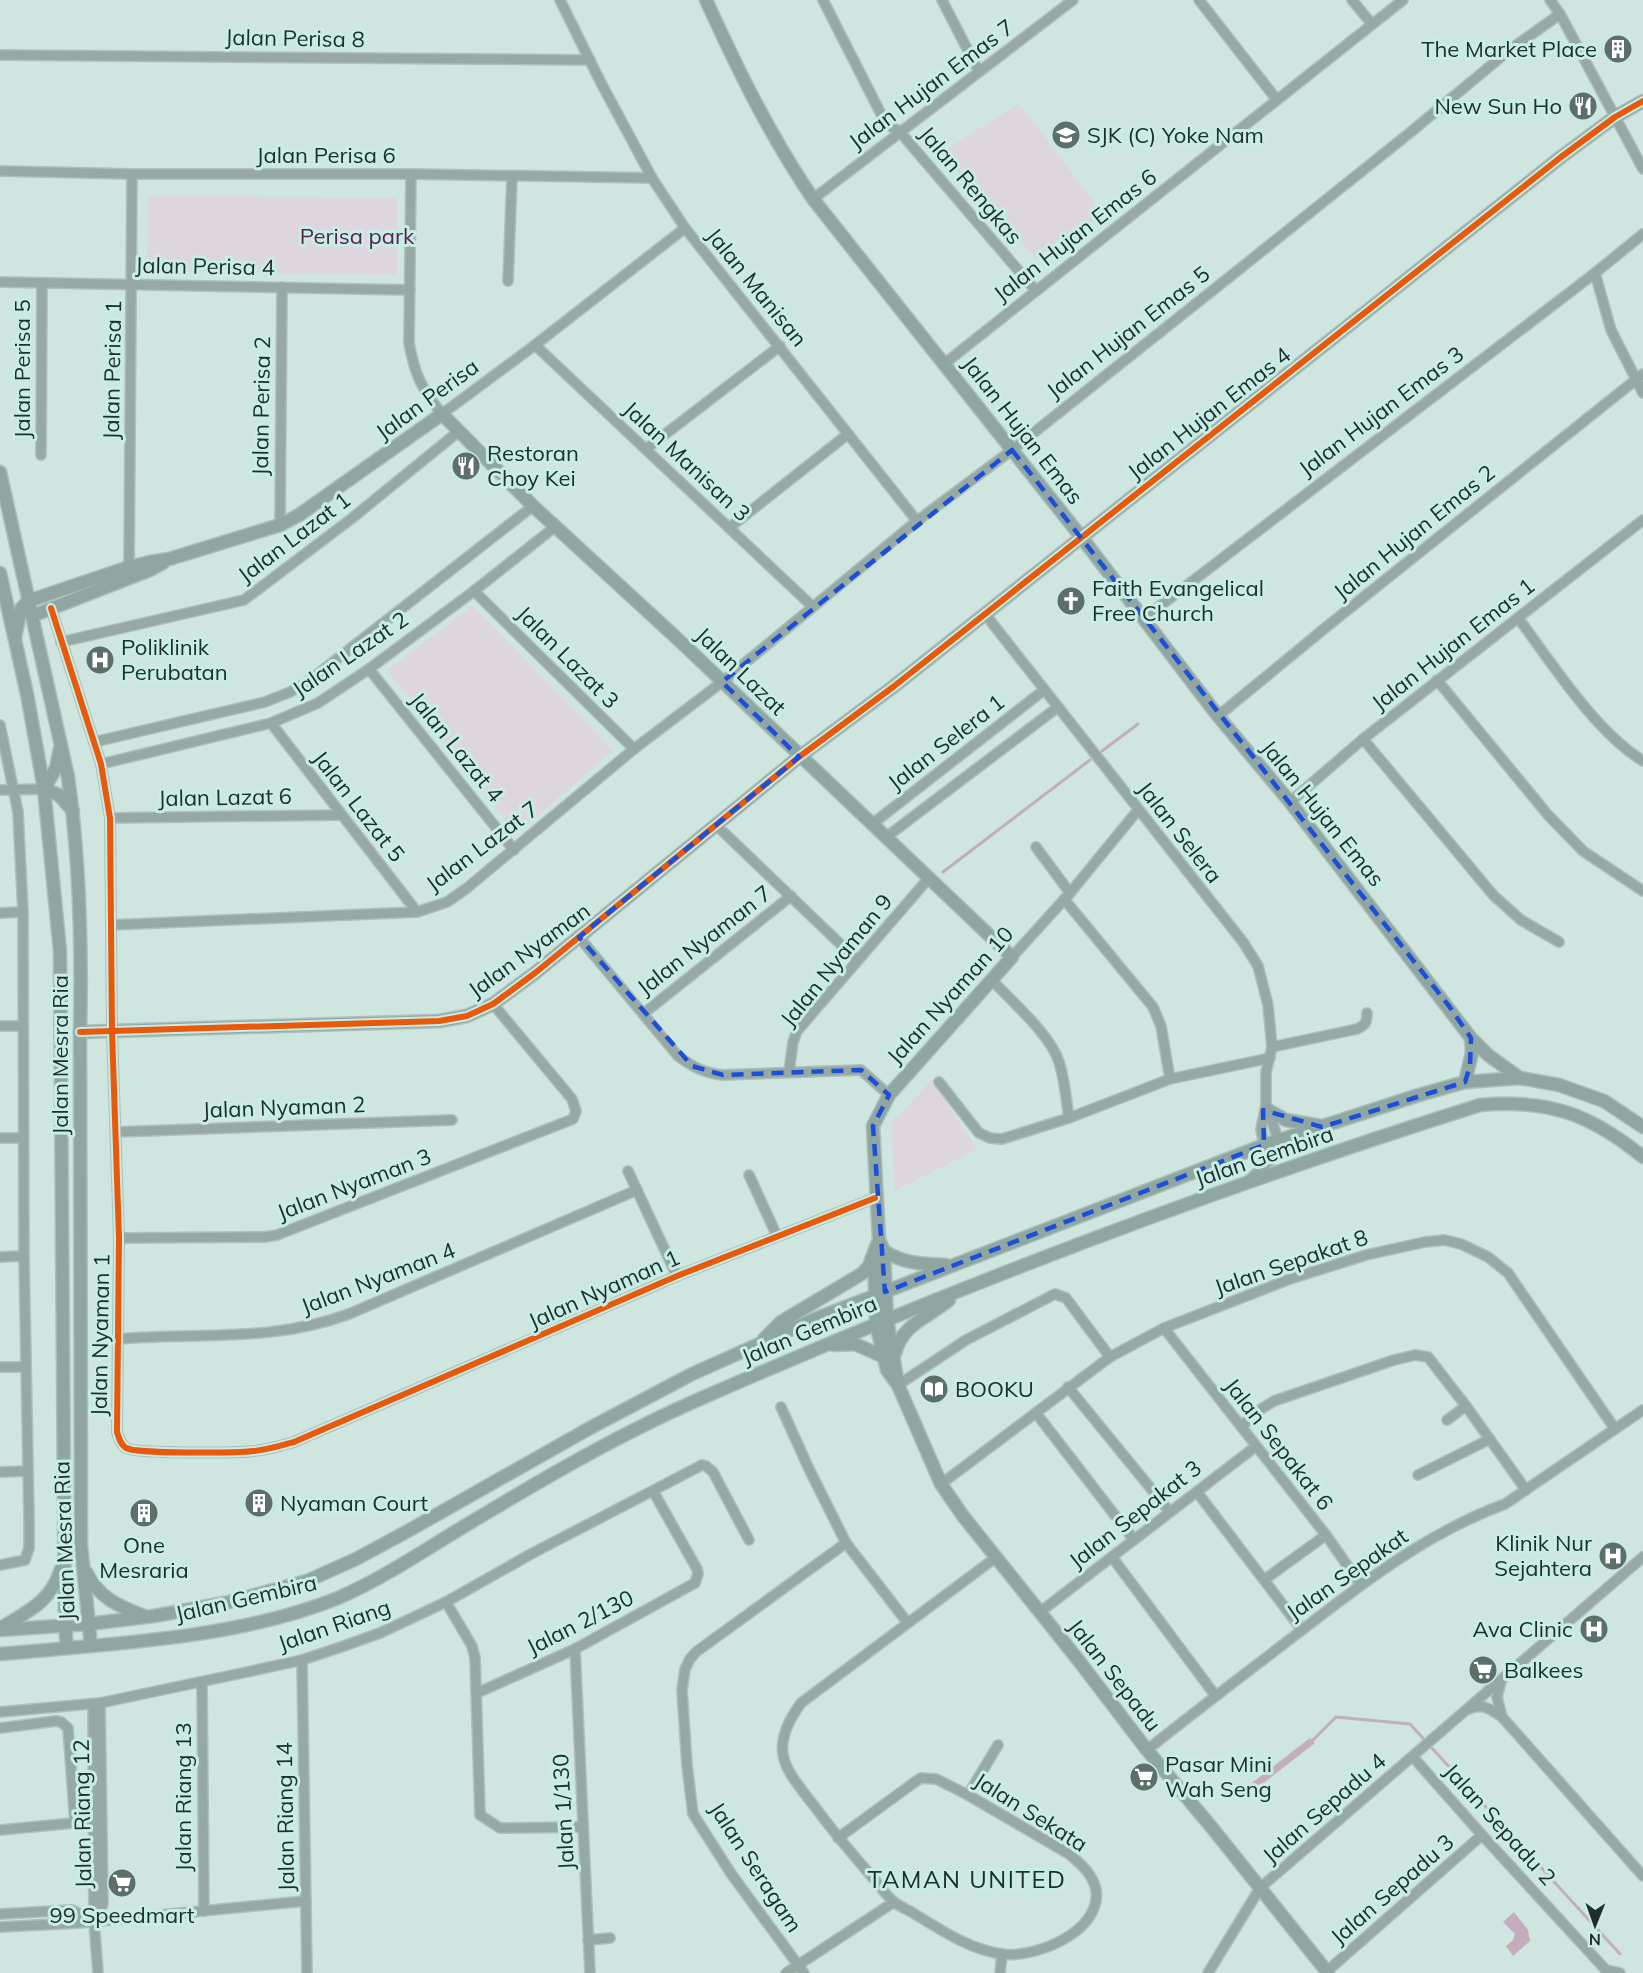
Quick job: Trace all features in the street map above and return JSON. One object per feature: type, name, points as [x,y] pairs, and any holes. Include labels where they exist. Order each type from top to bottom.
[{"type":"main road","name":"Jalan Hujan Emas","points":[[706,0],[747,88],[783,154],[813,199],[1082,538],[1218,716],[1290,802],[1449,1006],[1471,1038],[1488,1055],[1520,1078]]},
{"type":"main road","name":"Jalan Hujan Emas 4","points":[[799,757],[893,687],[1490,213],[1615,117],[1643,101]]},
{"type":"main road","name":"Jalan Perisa","points":[[27,609],[129,567],[169,559],[280,525],[309,508],[442,414]]},
{"type":"main road","name":"Jalan Lazat","points":[[442,414],[533,506],[1012,957]]},
{"type":"main road","name":"Jalan Mesra Ria","points":[[0,472],[27,609],[61,743],[73,812],[82,953],[80,1032],[81,1506],[83,1565],[91,1646]]},
{"type":"main road","name":"Jalan Perisa","points":[[27,609],[51,608],[150,570],[169,559]]},
{"type":"main road","name":"Jalan Mesra Ria","points":[[1,577],[44,789],[60,951],[67,1648]]},
{"type":"main road","points":[[1,577],[27,609],[15,637]]},
{"type":"main road","points":[[61,743],[56,768],[44,789],[59,795],[73,812]]},
{"type":"main road","name":"Jalan Nyaman","points":[[80,1032],[439,1021],[467,1016],[493,1004],[579,937],[799,757]]},
{"type":"main road","name":"Jalan Nyaman 10","points":[[880,1294],[873,1126],[889,1095],[1012,957]]},
{"type":"main road","points":[[1465,1082],[1472,1053],[1471,1038]]},
{"type":"main road","name":"Jalan Gembira","points":[[0,1630],[88,1624],[146,1617],[225,1604],[307,1581],[356,1559],[590,1428],[692,1374],[817,1318],[1264,1145],[1465,1082],[1520,1078],[1559,1085],[1604,1101],[1643,1127]]},
{"type":"main road","name":"Jalan Gembira","points":[[0,1653],[168,1638],[244,1625],[296,1612],[339,1597],[378,1577],[570,1463],[698,1400],[881,1322],[1053,1254],[1245,1184],[1480,1105],[1510,1102],[1546,1106],[1582,1117],[1618,1136],[1643,1156]]},
{"type":"main road","points":[[1267,1107],[1286,1120],[1322,1126]]},
{"type":"main road","points":[[761,1343],[780,1322],[863,1273],[879,1248],[902,1260],[916,1264],[952,1265]]},
{"type":"main road","points":[[828,1345],[855,1344],[889,1356],[902,1335],[912,1325],[940,1308],[957,1293]]},
{"type":"main road","name":"Jalan Sepadu","points":[[880,1294],[881,1322],[889,1356],[887,1370],[898,1385],[941,1484],[995,1558],[1327,1972]]},
{"type":"main road","points":[[0,1630],[37,1606],[50,1594],[65,1558]]},
{"type":"main road","points":[[83,1565],[92,1583],[103,1596],[115,1605],[146,1617]]},
{"type":"street","name":"Jalan Manisan","points":[[560,0],[652,178],[685,228],[917,521]]},
{"type":"street","name":"Jalan Rengkas","points":[[823,0],[882,116],[889,125],[900,132],[1036,291]]},
{"type":"street","points":[[942,0],[979,72]]},
{"type":"street","points":[[1199,0],[1277,100]]},
{"type":"street","points":[[1352,0],[1371,23]]},
{"type":"street","name":"Jalan Hujan Emas 6","points":[[944,364],[1371,23],[1403,0]]},
{"type":"street","points":[[1550,0],[1560,14],[1643,169]]},
{"type":"street","name":"Jalan Hujan Emas 7","points":[[813,199],[1067,2]]},
{"type":"street","name":"Jalan Hujan Emas 5","points":[[722,682],[917,521],[1012,450],[1412,131],[1507,51],[1560,14]]},
{"type":"street","name":"Jalan Perisa 8","points":[[0,55],[590,60]]},
{"type":"street","name":"Jalan Perisa 6","points":[[0,171],[652,178]]},
{"type":"street","name":"Jalan Perisa 1","points":[[129,567],[132,174]]},
{"type":"street","points":[[411,174],[409,343],[414,368],[424,392],[442,414]]},
{"type":"street","points":[[508,281],[513,177]]},
{"type":"street","name":"Jalan Perisa","points":[[442,414],[685,228]]},
{"type":"street","name":"Jalan Hujan Emas 3","points":[[1143,618],[1643,234]]},
{"type":"street","points":[[1595,273],[1611,330],[1639,377],[1643,393]]},
{"type":"street","name":"Jalan Perisa 4","points":[[0,282],[410,290]]},
{"type":"street","name":"Jalan Perisa 5","points":[[41,455],[42,283]]},
{"type":"street","name":"Jalan Perisa 2","points":[[280,525],[282,287]]},
{"type":"street","name":"Jalan Manisan 3","points":[[535,345],[812,606]]},
{"type":"street","points":[[646,449],[780,346]]},
{"type":"street","name":"Jalan Hujan Emas 2","points":[[1218,716],[1639,377]]},
{"type":"street","name":"Jalan Lazat 1","points":[[61,642],[244,600],[351,519],[458,432]]},
{"type":"street","points":[[729,528],[849,434]]},
{"type":"street","name":"Jalan Lazat 2","points":[[94,742],[265,702],[305,684],[533,506]]},
{"type":"street","name":"Jalan Hujan Emas 1","points":[[1290,802],[1363,739],[1643,520]]},
{"type":"street","name":"Jalan Lazat 2","points":[[101,764],[271,723],[318,703],[369,669],[474,591],[556,526]]},
{"type":"street","name":"Jalan Lazat 3","points":[[474,591],[634,749]]},
{"type":"street","name":"Jalan Nyaman 1","points":[[51,608],[101,764],[110,818],[112,1031],[119,1238],[117,1432],[125,1447],[141,1452],[253,1451],[294,1442],[677,1276],[875,1198]]},
{"type":"street","name":"Jalan Selera","points":[[985,614],[1243,942],[1258,966],[1268,1005],[1272,1047],[1266,1072],[1267,1107],[1278,1140]]},
{"type":"street","points":[[1519,619],[1593,716],[1625,749],[1643,761]]},
{"type":"street","name":"Jalan Lazat 4","points":[[369,669],[514,850]]},
{"type":"street","points":[[1437,680],[1548,815],[1583,851],[1643,891]]},
{"type":"street","name":"Jalan Lazat 7","points":[[111,925],[417,912],[447,902],[514,850],[634,749],[722,682]]},
{"type":"street","name":"Jalan Selera 1","points":[[871,825],[1044,690]]},
{"type":"street","name":"Jalan Selera 1","points":[[885,838],[1058,707]]},
{"type":"street","name":"Jalan Lazat 5","points":[[271,723],[417,912]]},
{"type":"street","points":[[0,725],[18,812],[23,912],[24,1256],[29,1518],[28,1555],[21,1562],[0,1565]]},
{"type":"street","points":[[1363,739],[1494,896],[1521,920],[1559,942]]},
{"type":"street","points":[[0,790],[44,789]]},
{"type":"street","name":"Jalan Nyaman 10","points":[[1012,957],[1067,896],[1138,810]]},
{"type":"street","name":"Jalan Lazat 6","points":[[110,818],[341,815]]},
{"type":"street","points":[[715,825],[857,960]]},
{"type":"street","points":[[1036,846],[1067,896],[1153,1007],[1161,1026],[1170,1078]]},
{"type":"street","name":"Jalan Nyaman 9","points":[[789,1072],[793,1042],[797,1031],[928,879]]},
{"type":"street","name":"Jalan Nyaman 7","points":[[642,1014],[790,896]]},
{"type":"street","points":[[0,913],[23,912]]},
{"type":"street","points":[[579,937],[678,1056],[692,1066],[708,1073],[723,1075],[861,1070],[889,1095]]},
{"type":"street","points":[[991,980],[1053,1048],[1059,1062],[1069,1118]]},
{"type":"street","name":"Jalan Nyaman 3","points":[[119,1238],[265,1237],[287,1232],[573,1119],[576,1111],[572,1099],[493,1004]]},
{"type":"street","points":[[1272,1047],[1357,1029],[1364,1026],[1367,1013]]},
{"type":"street","points":[[0,1026],[22,1026]]},
{"type":"street","points":[[939,1082],[979,1133],[990,1138],[1002,1139],[1069,1118],[1170,1078],[1270,1058]]},
{"type":"street","name":"Jalan Selera","points":[[1264,1145],[1261,1129],[1267,1107]]},
{"type":"street","name":"Jalan Nyaman 2","points":[[116,1132],[452,1120]]},
{"type":"street","points":[[0,1138],[23,1138]]},
{"type":"street","points":[[1245,1184],[1270,1161],[1278,1140]]},
{"type":"street","points":[[628,1171],[677,1276]]},
{"type":"street","points":[[748,1175],[777,1236]]},
{"type":"street","name":"Jalan Nyaman 4","points":[[118,1339],[258,1334],[300,1329],[325,1323],[393,1296],[637,1190]]},
{"type":"street","name":"Jalan Sepakat 8","points":[[941,1484],[1110,1357],[1164,1328],[1290,1279],[1366,1255],[1444,1240],[1488,1257],[1508,1273],[1615,1429]]},
{"type":"street","points":[[0,1257],[24,1256]]},
{"type":"street","points":[[898,1385],[966,1340],[1055,1294],[1066,1298],[1110,1357]]},
{"type":"street","name":"Jalan Sepakat 6","points":[[1164,1328],[1326,1535],[1361,1585]]},
{"type":"street","points":[[1242,1427],[1252,1413],[1274,1401],[1394,1360],[1415,1355],[1428,1357],[1467,1406],[1526,1490]]},
{"type":"street","points":[[0,1367],[26,1367]]},
{"type":"street","points":[[1068,1387],[1170,1512]]},
{"type":"street","points":[[1447,1420],[1467,1406]]},
{"type":"street","points":[[781,1407],[846,1543],[907,1622]]},
{"type":"street","name":"Jalan Sepakat","points":[[1147,1750],[1215,1695],[1404,1554],[1480,1513],[1505,1503],[1643,1410]]},
{"type":"street","points":[[1036,1413],[1134,1540]]},
{"type":"street","points":[[1418,1475],[1490,1439]]},
{"type":"street","name":"Jalan Sepakat 3","points":[[1040,1612],[1255,1447]]},
{"type":"street","name":"Jalan Riang","points":[[0,1712],[96,1703],[202,1683],[302,1660],[380,1633],[446,1602],[531,1554],[697,1467],[706,1466],[713,1472],[749,1540]]},
{"type":"street","points":[[0,1472],[28,1472]]},
{"type":"street","name":"Jalan 2/130","points":[[477,1694],[575,1649],[691,1586],[697,1578],[697,1569],[653,1491]]},
{"type":"street","points":[[1197,1492],[1302,1630]]},
{"type":"street","points":[[1264,1580],[1326,1535]]},
{"type":"street","name":"Jalan Seragam","points":[[802,1969],[732,1875],[693,1814],[687,1765],[682,1679],[690,1659],[696,1652],[846,1543]]},
{"type":"street","points":[[1112,1557],[1215,1695]]},
{"type":"street","name":"Jalan Sepadu 4","points":[[1208,1973],[1260,1888],[1643,1557]]},
{"type":"street","name":"Jalan Sekata","points":[[838,1838],[921,1778],[936,1779],[1069,1854],[1087,1872],[1096,1890],[1095,1903],[1089,1915],[1080,1927],[1065,1938],[1032,1952],[1002,1954],[962,1942],[894,1902],[838,1838],[785,1766],[782,1750],[784,1733],[790,1718],[801,1703],[995,1558]]},
{"type":"street","points":[[446,1602],[474,1652],[480,1815],[500,1828],[583,1827]]},
{"type":"street","name":"Jalan 1/130","points":[[575,1649],[590,1973]]},
{"type":"street","name":"Jalan Riang 14","points":[[302,1660],[307,1973]]},
{"type":"street","points":[[1502,1679],[1497,1697],[1502,1717]]},
{"type":"street","name":"Jalan Riang 13","points":[[202,1683],[204,1911]]},
{"type":"street","name":"Jalan Riang 12","points":[[96,1703],[94,1922],[98,1973]]},
{"type":"street","name":"Jalan Riang 12","points":[[94,1922],[99,1916],[103,1903],[96,1703]]},
{"type":"street","points":[[1467,1710],[1483,1706],[1492,1709],[1502,1717],[1643,1876]]},
{"type":"street","points":[[0,1728],[56,1721],[68,1728],[75,1823]]},
{"type":"street","points":[[968,1795],[998,1745]]},
{"type":"street","name":"Jalan Sepadu 2","points":[[1414,1755],[1482,1835],[1607,1972],[1620,1973]]},
{"type":"street","points":[[0,1830],[94,1821]]},
{"type":"street","name":"Jalan Sepadu 3","points":[[1327,1972],[1482,1835]]},
{"type":"street","points":[[0,1927],[94,1922],[306,1901]]},
{"type":"street","points":[[786,1973],[802,1969],[894,1902]]},
{"type":"street","points":[[0,1914],[72,1910],[94,1922]]},
{"type":"street","points":[[588,1940],[610,1938]]},
{"type":"street","points":[[1000,1973],[1002,1954]]},
{"type":"highlighted area","points":[[1012,450],[1449,1006],[1471,1038],[1470,1066],[1465,1082],[1322,1127],[1263,1110],[1264,1145],[885,1292],[873,1126],[889,1095],[861,1070],[723,1075],[692,1066],[579,937],[799,757],[722,682]]},
{"type":"green space","points":[[1019,103],[1103,215],[1036,259],[941,153]]},
{"type":"green space","name":"Perisa park","points":[[148,195],[397,198],[397,275],[147,272]]},
{"type":"green space","points":[[473,606],[613,750],[517,834],[387,670]]},
{"type":"green space","points":[[932,1080],[977,1149],[895,1191],[891,1123]]},
{"type":"shaded area","points":[[1310,1738],[1315,1743],[1243,1799],[1239,1793]]},
{"type":"shaded area","points":[[1514,1912],[1528,1930],[1530,1941],[1513,1956],[1506,1946],[1513,1940],[1515,1934],[1503,1922]]},
{"type":"waterway","points":[[1102,751],[1138,724]]},
{"type":"waterway","points":[[943,872],[1090,760]]},
{"type":"waterway","points":[[1311,1742],[1336,1717],[1410,1724],[1620,1954]]},
{"type":"cycle path","points":[[80,1032],[439,1021],[467,1016],[493,1004],[535,973],[799,757],[893,687],[1561,157],[1615,117],[1643,101]]},
{"type":"cycle path","points":[[51,608],[101,764],[110,818],[112,1031],[119,1238],[117,1432],[121,1443],[126,1448],[167,1452],[243,1452],[268,1449],[294,1442],[677,1276],[875,1198]]},
{"type":"place","name":"The Market Place","points":[[1618,49]]},
{"type":"place","name":"New Sun Ho","points":[[1583,106]]},
{"type":"place","name":"SJK (C) Yoke Nam","points":[[1066,135]]},
{"type":"place","name":"Restoran Choy Kei","points":[[466,466]]},
{"type":"place","name":"Faith Evangelical Free Church","points":[[1071,601]]},
{"type":"place","name":"Poliklinik Perubatan","points":[[100,660]]},
{"type":"place","name":"BOOKU","points":[[934,1389]]},
{"type":"place","name":"Nyaman Court","points":[[259,1503]]},
{"type":"place","name":"One Mesraria","points":[[144,1513]]},
{"type":"place","name":"Klinik Nur Sejahtera","points":[[1613,1556]]},
{"type":"place","name":"Ava Clinic","points":[[1594,1629]]},
{"type":"place","name":"Balkees","points":[[1483,1670]]},
{"type":"place","name":"Pasar Mini Wah Seng","points":[[1144,1777]]},
{"type":"place","name":"99 Speedmart","points":[[122,1883]]},
{"type":"district","name":"TAMAN UNITED","points":[[967,1880]]}]
